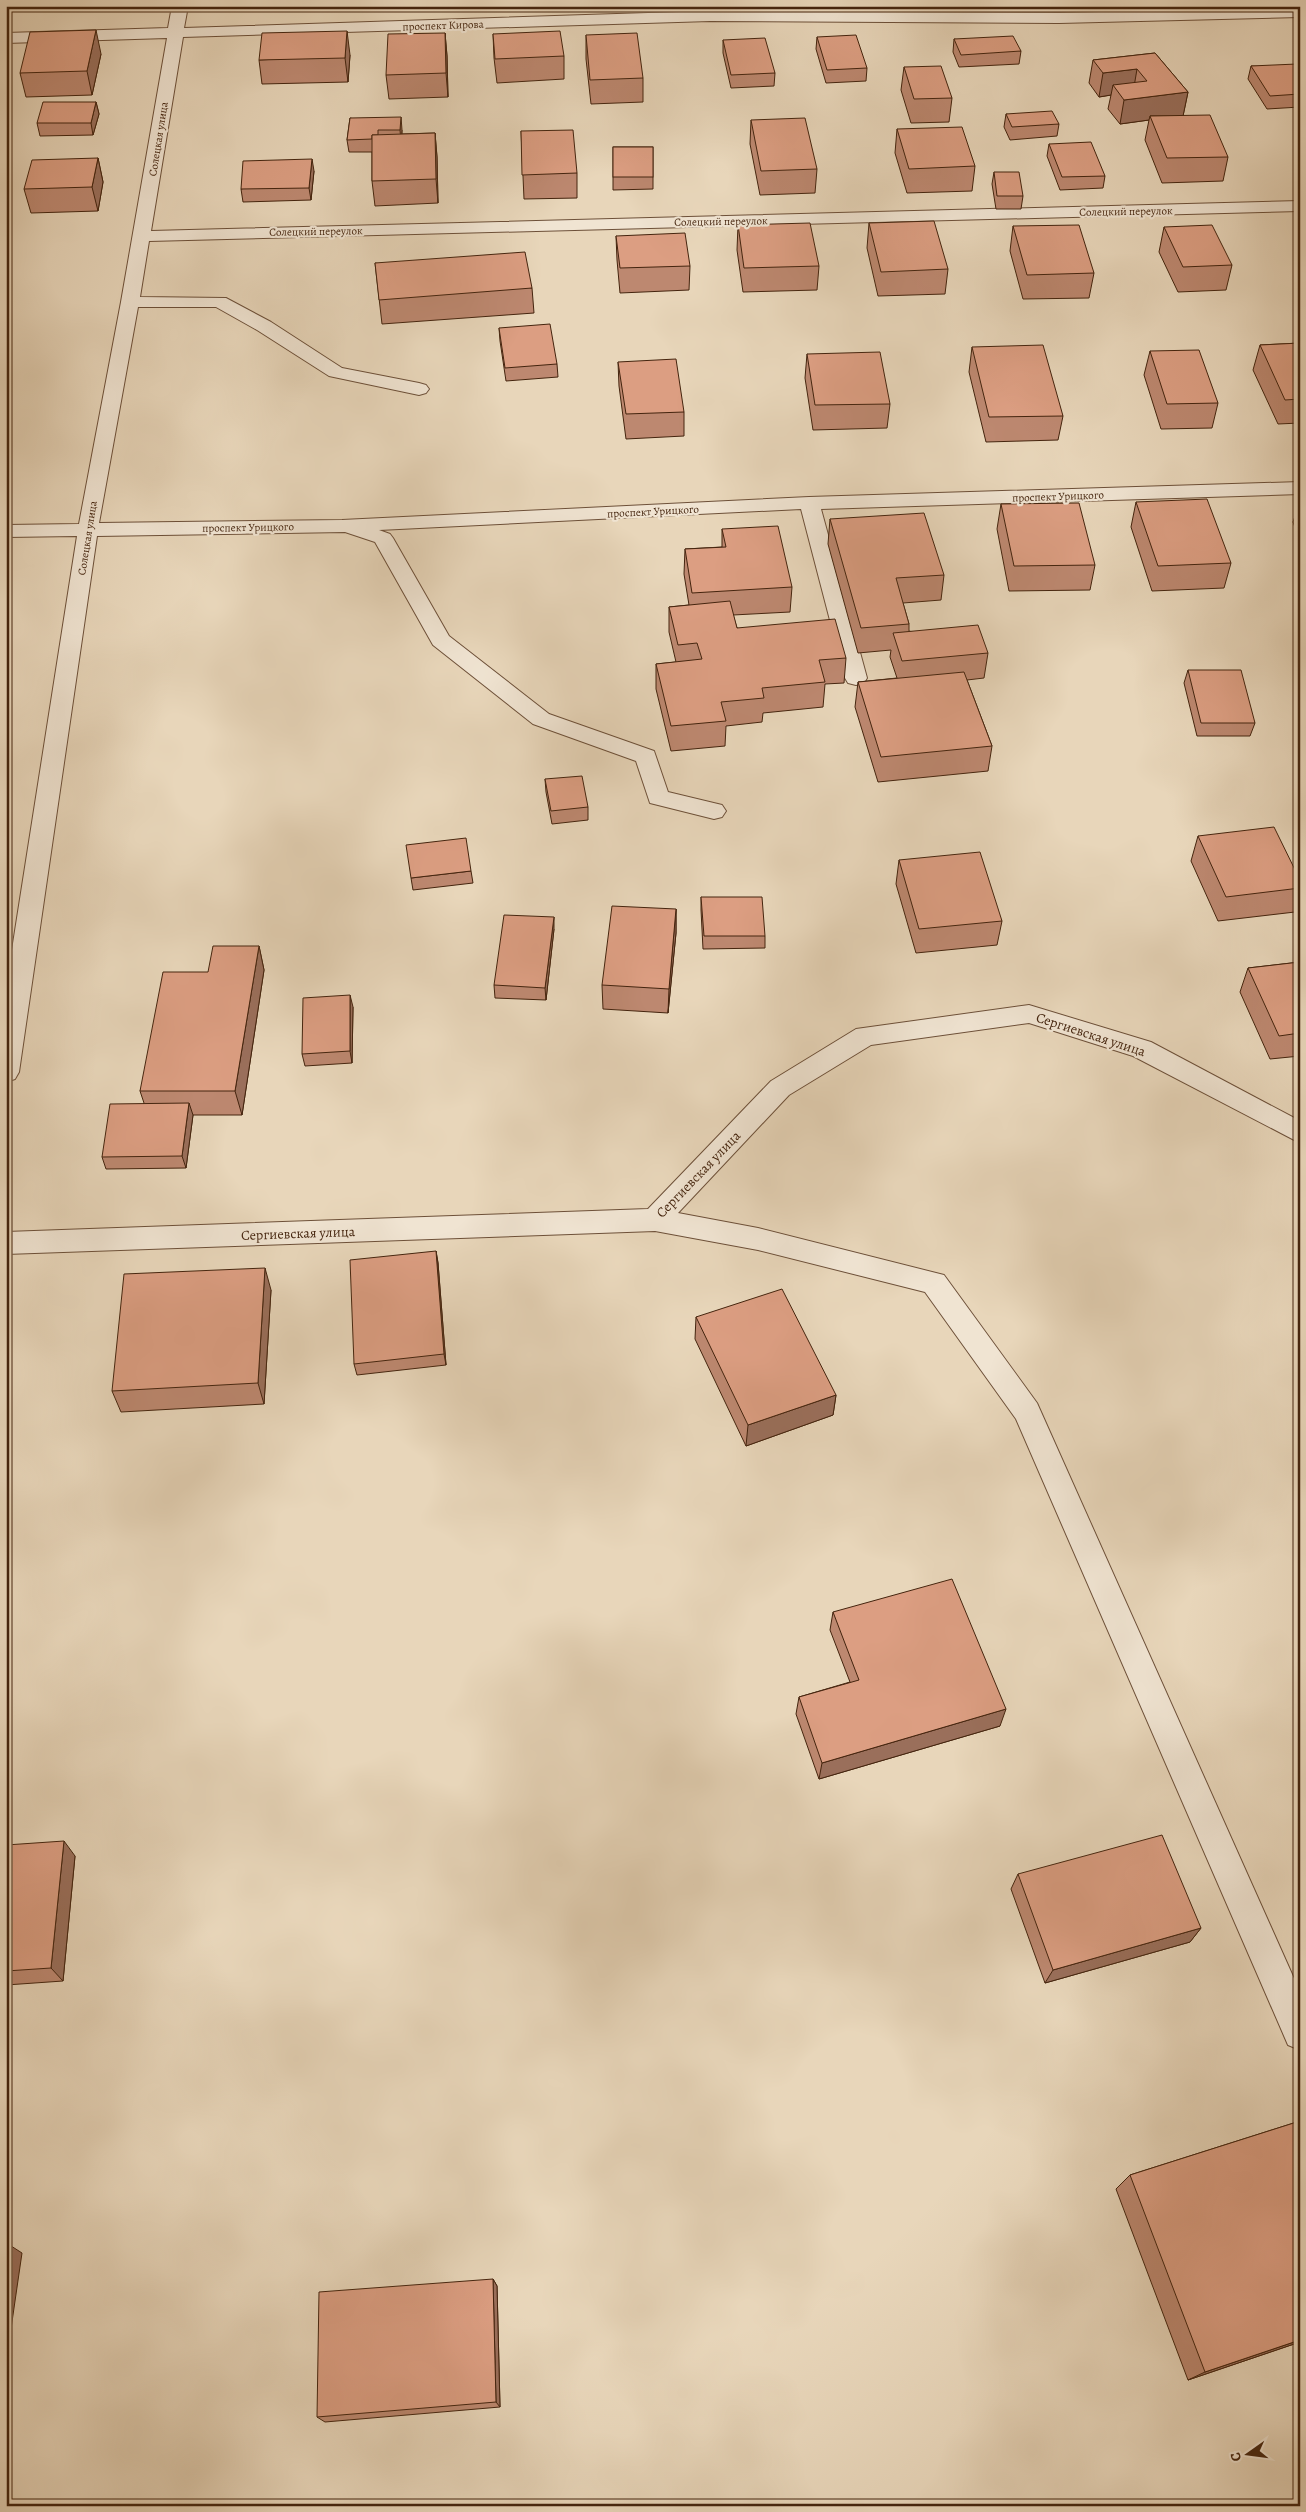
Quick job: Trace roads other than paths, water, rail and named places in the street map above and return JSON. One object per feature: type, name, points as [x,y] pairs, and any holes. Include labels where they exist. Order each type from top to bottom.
[{"type":"street","name":"Солецкая улица","points":[[6,1072],[88,528],[142,236],[180,6]]},
{"type":"street","name":"проспект Кирова","points":[[6,38],[710,16],[1059,18],[1300,12]]},
{"type":"street","name":"Солецкий переулок","points":[[142,236],[1300,206]]},
{"type":"street","points":[[130,302],[220,302],[264,326],[336,372],[419,389]]},
{"type":"street","name":"проспект Урицкого","points":[[6,531],[88,528],[342,526],[809,503],[1300,488]]},
{"type":"street","points":[[809,503],[856,678]]},
{"type":"street","points":[[342,526],[383,538],[441,640],[541,719],[646,756],[658,797],[714,811]]},
{"type":"street","name":"Сергиевская улица","points":[[6,1243],[655,1220],[780,1088],[865,1036],[1030,1014],[1142,1049],[1300,1133]]},
{"type":"street","points":[[655,1220],[758,1239],[934,1283],[1027,1412],[1300,2033]]}]
